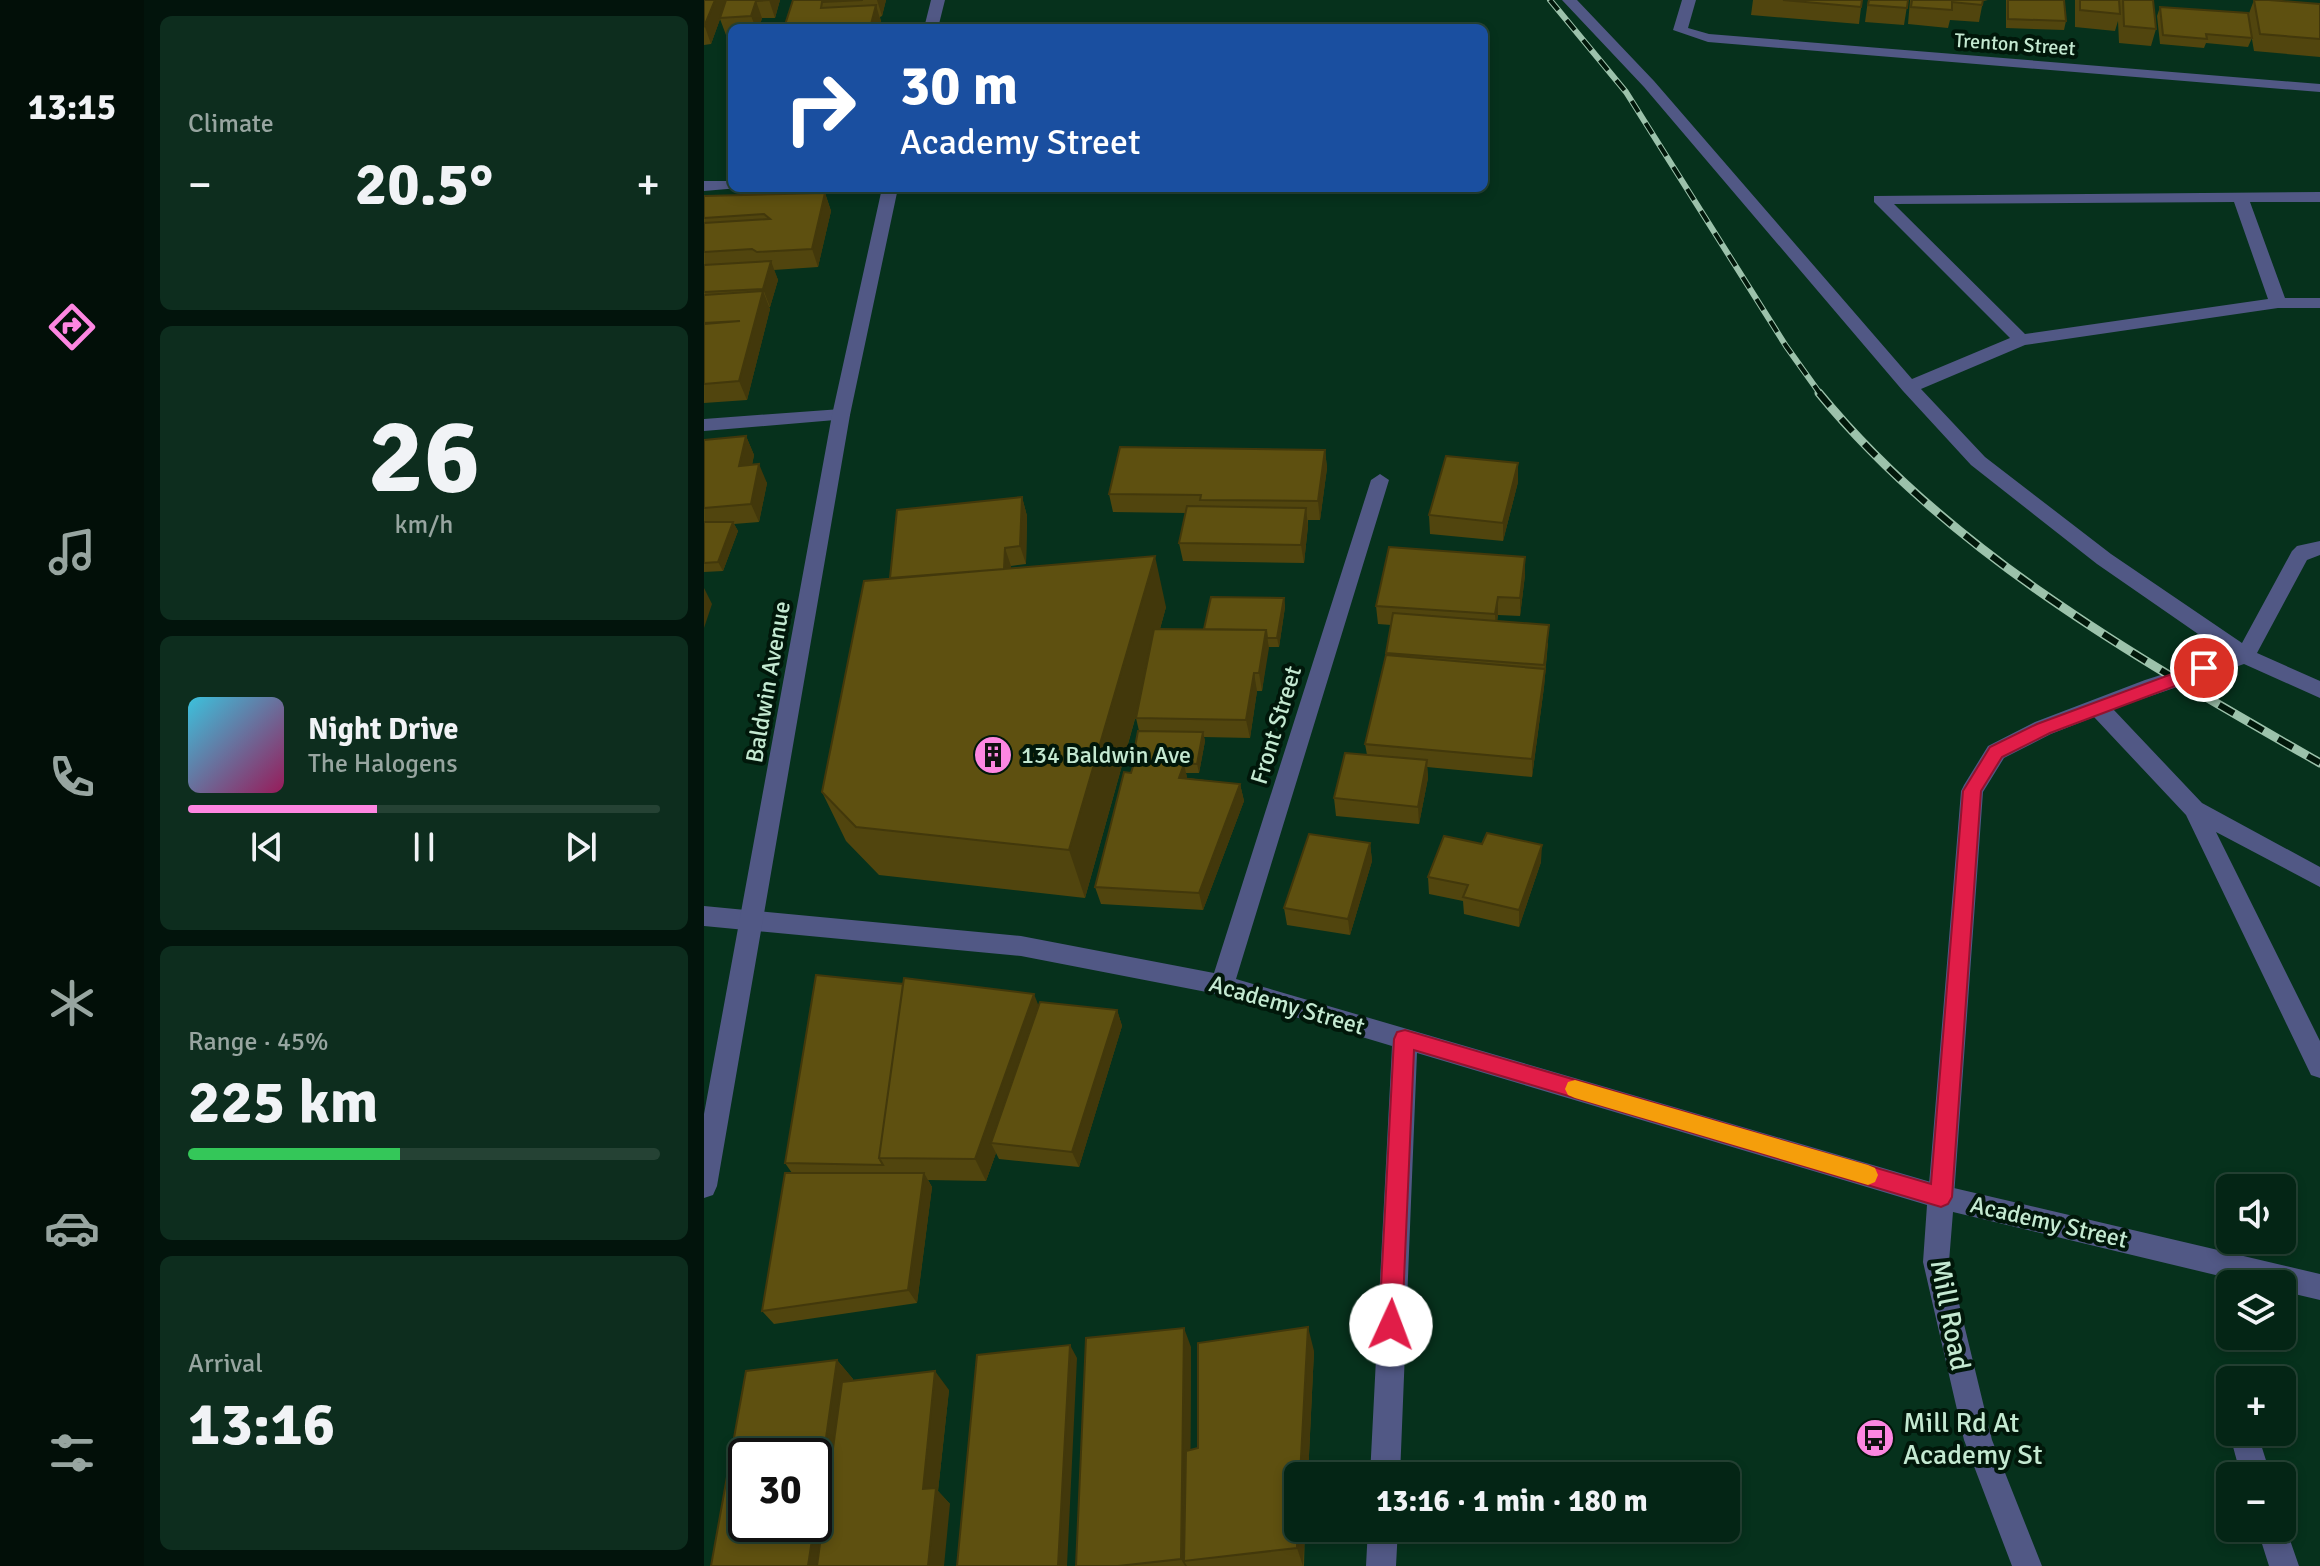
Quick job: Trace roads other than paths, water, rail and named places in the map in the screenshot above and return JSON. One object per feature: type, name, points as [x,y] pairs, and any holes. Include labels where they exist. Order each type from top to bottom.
[{"type":"street","points":[[932,24],[938,0]]},
{"type":"street","points":[[1569,0],[1649,84],[1909,387],[1978,461],[2104,559],[2245,656],[2320,690]]},
{"type":"street","name":"Trenton Street","points":[[1689,0],[1680,30],[1708,38],[2320,88]]},
{"type":"street","points":[[704,186],[728,186]]},
{"type":"street","name":"Baldwin Avenue","points":[[704,1186],[841,415],[889,192]]},
{"type":"street","points":[[2240,196],[2278,303]]},
{"type":"street","points":[[2021,340],[1880,199],[2320,197]]},
{"type":"street","points":[[1909,387],[2021,340],[2278,303],[2320,303]]},
{"type":"street","points":[[704,425],[841,415]]},
{"type":"street","name":"Front Street","points":[[1222,985],[1380,480]]},
{"type":"street","points":[[2245,656],[2299,556],[2304,551],[2320,548]]},
{"type":"street","name":"Mill Road","points":[[2027,1566],[1978,1440],[1936,1262],[1972,791],[1996,752],[2098,707],[2245,656]]},
{"type":"street","points":[[2098,707],[2194,809],[2320,1067]]},
{"type":"street","points":[[2194,809],[2320,878]]},
{"type":"street","name":"Academy Street","points":[[704,916],[1021,946],[1222,985],[1941,1197],[2320,1287]]},
{"type":"street","points":[[1386,1462],[1405,1039]]},
{"type":"street","points":[[1381,1566],[1382,1542]]},
{"type":"street","points":[[2276,1542],[2284,1566]]},
{"type":"railway","points":[[1550,0],[1626,92],[1786,346],[1821,395]]},
{"type":"railway","points":[[1819,393],[1871,451],[1928,504],[1989,554],[2118,644],[2320,763]]},
{"type":"place","name":"134 Baldwin Ave","points":[[993,755]]},
{"type":"place","name":"Mill Rd At Academy St","points":[[1875,1438]]}]
